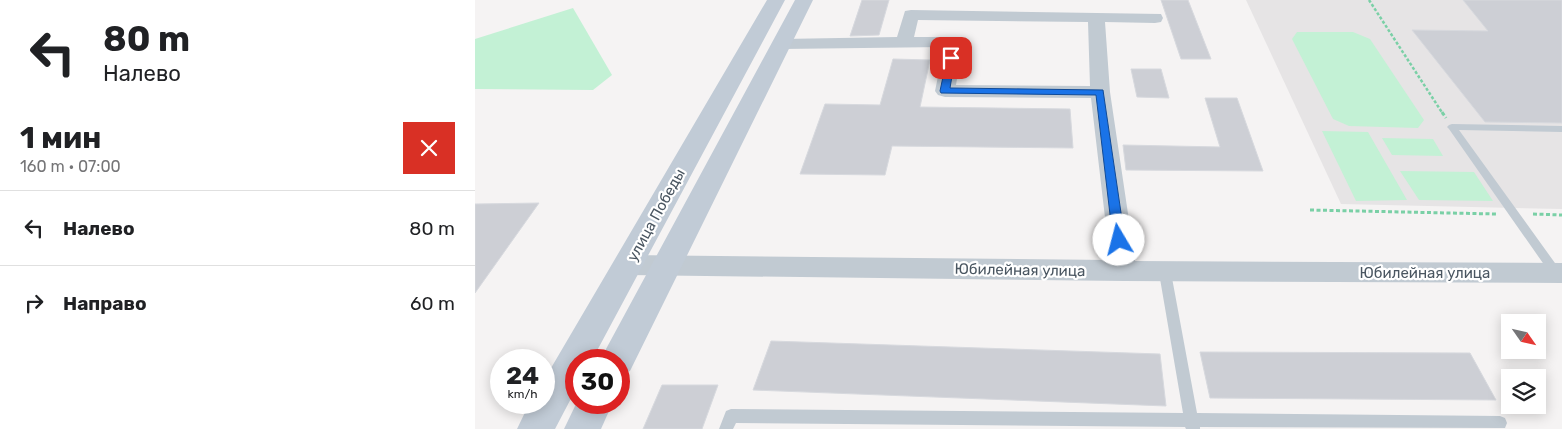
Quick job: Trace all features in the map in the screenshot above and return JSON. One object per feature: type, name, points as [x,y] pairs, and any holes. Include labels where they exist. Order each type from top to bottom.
[{"type":"street","name":"улица Победы","points":[[535,429],[776,0]]},
{"type":"street","name":"улица Победы","points":[[624,349],[805,0]]},
{"type":"street","points":[[904,42],[911,15],[1155,18]]},
{"type":"street","points":[[1096,18],[1100,92],[1124,271]]},
{"type":"street","points":[[782,44],[954,42],[945,91],[1100,92]]},
{"type":"street","name":"Юбилейная улица","points":[[628,264],[1124,271],[1164,269],[1559,273]]},
{"type":"street","points":[[582,429],[589,414]]},
{"type":"lane","points":[[1452,127],[1562,129]]},
{"type":"lane","points":[[1452,127],[1559,273]]},
{"type":"lane","points":[[1164,269],[1192,424]]},
{"type":"lane","points":[[726,429],[731,416],[1192,424],[1500,423]]},
{"type":"path","points":[[1369,0],[1452,127]]},
{"type":"path","points":[[1310,210],[1562,215]]},
{"type":"shaded area","points":[[1246,0],[1562,0],[1562,209],[1341,204]]},
{"type":"green space","points":[[573,8],[612,75],[593,90],[475,89],[475,39]]},
{"type":"green space","points":[[1297,32],[1353,32],[1370,39],[1424,120],[1418,128],[1349,126],[1333,119],[1292,39]]},
{"type":"green space","points":[[1322,131],[1368,132],[1407,200],[1356,201]]},
{"type":"green space","points":[[1382,138],[1433,139],[1443,156],[1392,155]]},
{"type":"green space","points":[[1400,171],[1474,172],[1493,201],[1419,200]]},
{"type":"building","points":[[862,0],[889,0],[879,35],[850,36]]},
{"type":"building","points":[[1161,0],[1188,0],[1211,59],[1181,59]]},
{"type":"building","points":[[1463,0],[1562,0],[1562,123],[1485,122],[1412,30],[1488,31]]},
{"type":"building","points":[[893,59],[930,60],[920,107],[1070,109],[1073,148],[892,146],[885,175],[800,174],[825,104],[880,105]]},
{"type":"building","points":[[1131,69],[1161,69],[1169,98],[1137,97]]},
{"type":"building","points":[[1205,98],[1237,98],[1263,171],[1126,170],[1123,145],[1220,147]]},
{"type":"building","points":[[539,203],[475,293],[475,204]]},
{"type":"building","points":[[771,341],[1160,354],[1166,406],[753,390]]},
{"type":"building","points":[[1200,352],[1470,353],[1496,400],[1210,398]]},
{"type":"building","points":[[662,385],[718,385],[702,429],[643,429]]},
{"type":"route","points":[[951,58],[945,91],[1100,92],[1119,240]]}]
